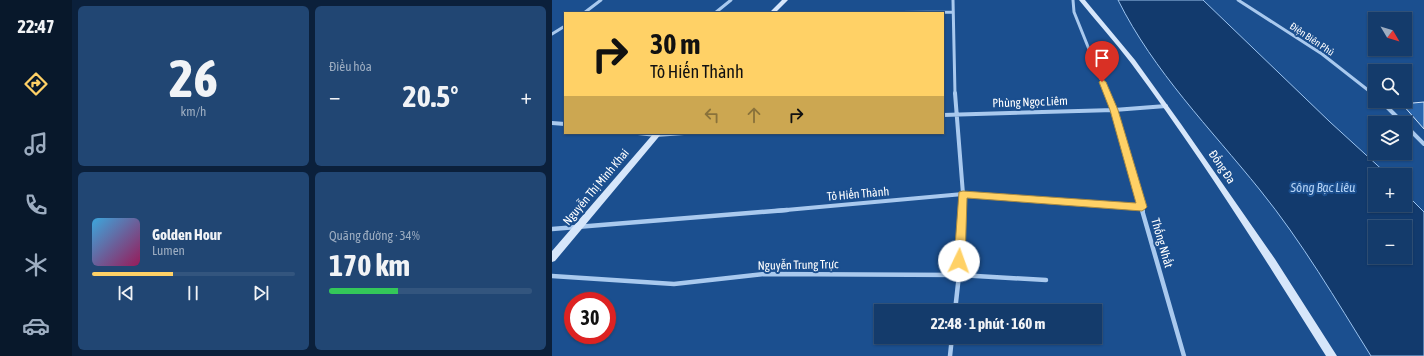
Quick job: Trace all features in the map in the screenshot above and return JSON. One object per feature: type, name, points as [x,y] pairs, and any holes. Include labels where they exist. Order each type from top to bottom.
[{"type":"street","points":[[585,12],[601,0]]},
{"type":"street","points":[[716,12],[731,0]]},
{"type":"street","points":[[773,12],[785,0]]},
{"type":"street","points":[[953,0],[952,12],[956,114],[963,194],[959,275],[956,304]]},
{"type":"street","name":"Thống Nhất","points":[[1073,0],[1074,12],[1114,110],[1184,356]]},
{"type":"street","name":"Đống Đa","points":[[1082,0],[1166,106],[1274,265],[1332,356]]},
{"type":"street","name":"Điện Biên Phủ","points":[[1238,0],[1322,54],[1368,90]]},
{"type":"street","points":[[944,12],[952,12]]},
{"type":"street","points":[[552,34],[564,27]]},
{"type":"street","name":"Phùng Ngọc Liêm","points":[[944,115],[1114,110],[1166,106]]},
{"type":"street","points":[[1388,108],[1396,116]]},
{"type":"street","points":[[552,123],[564,124]]},
{"type":"street","points":[[1412,132],[1424,144]]},
{"type":"street","name":"Nguyễn Thị Minh Khai","points":[[552,258],[657,134]]},
{"type":"street","name":"Tô Hiến Thành","points":[[552,229],[963,194],[1142,207]]},
{"type":"street","name":"Nguyễn Trung Trực","points":[[552,276],[674,284],[765,274],[959,275],[1046,280]]},
{"type":"street","points":[[950,356],[951,344]]},
{"type":"water","name":"Sông Bạc Liêu","points":[[1118,0],[1203,0],[1368,157],[1368,160],[1372,160],[1380,168],[1368,168],[1368,212],[1412,212],[1412,200],[1424,212],[1424,356],[1371,356],[1290,230],[1260,190],[1184,99],[1148,51]]},
{"type":"building","points":[[1424,102],[1424,129],[1406,108],[1412,108],[1412,103]]},
{"type":"route","points":[[959,261],[963,194],[1142,207],[1114,110],[1102,82]]}]
